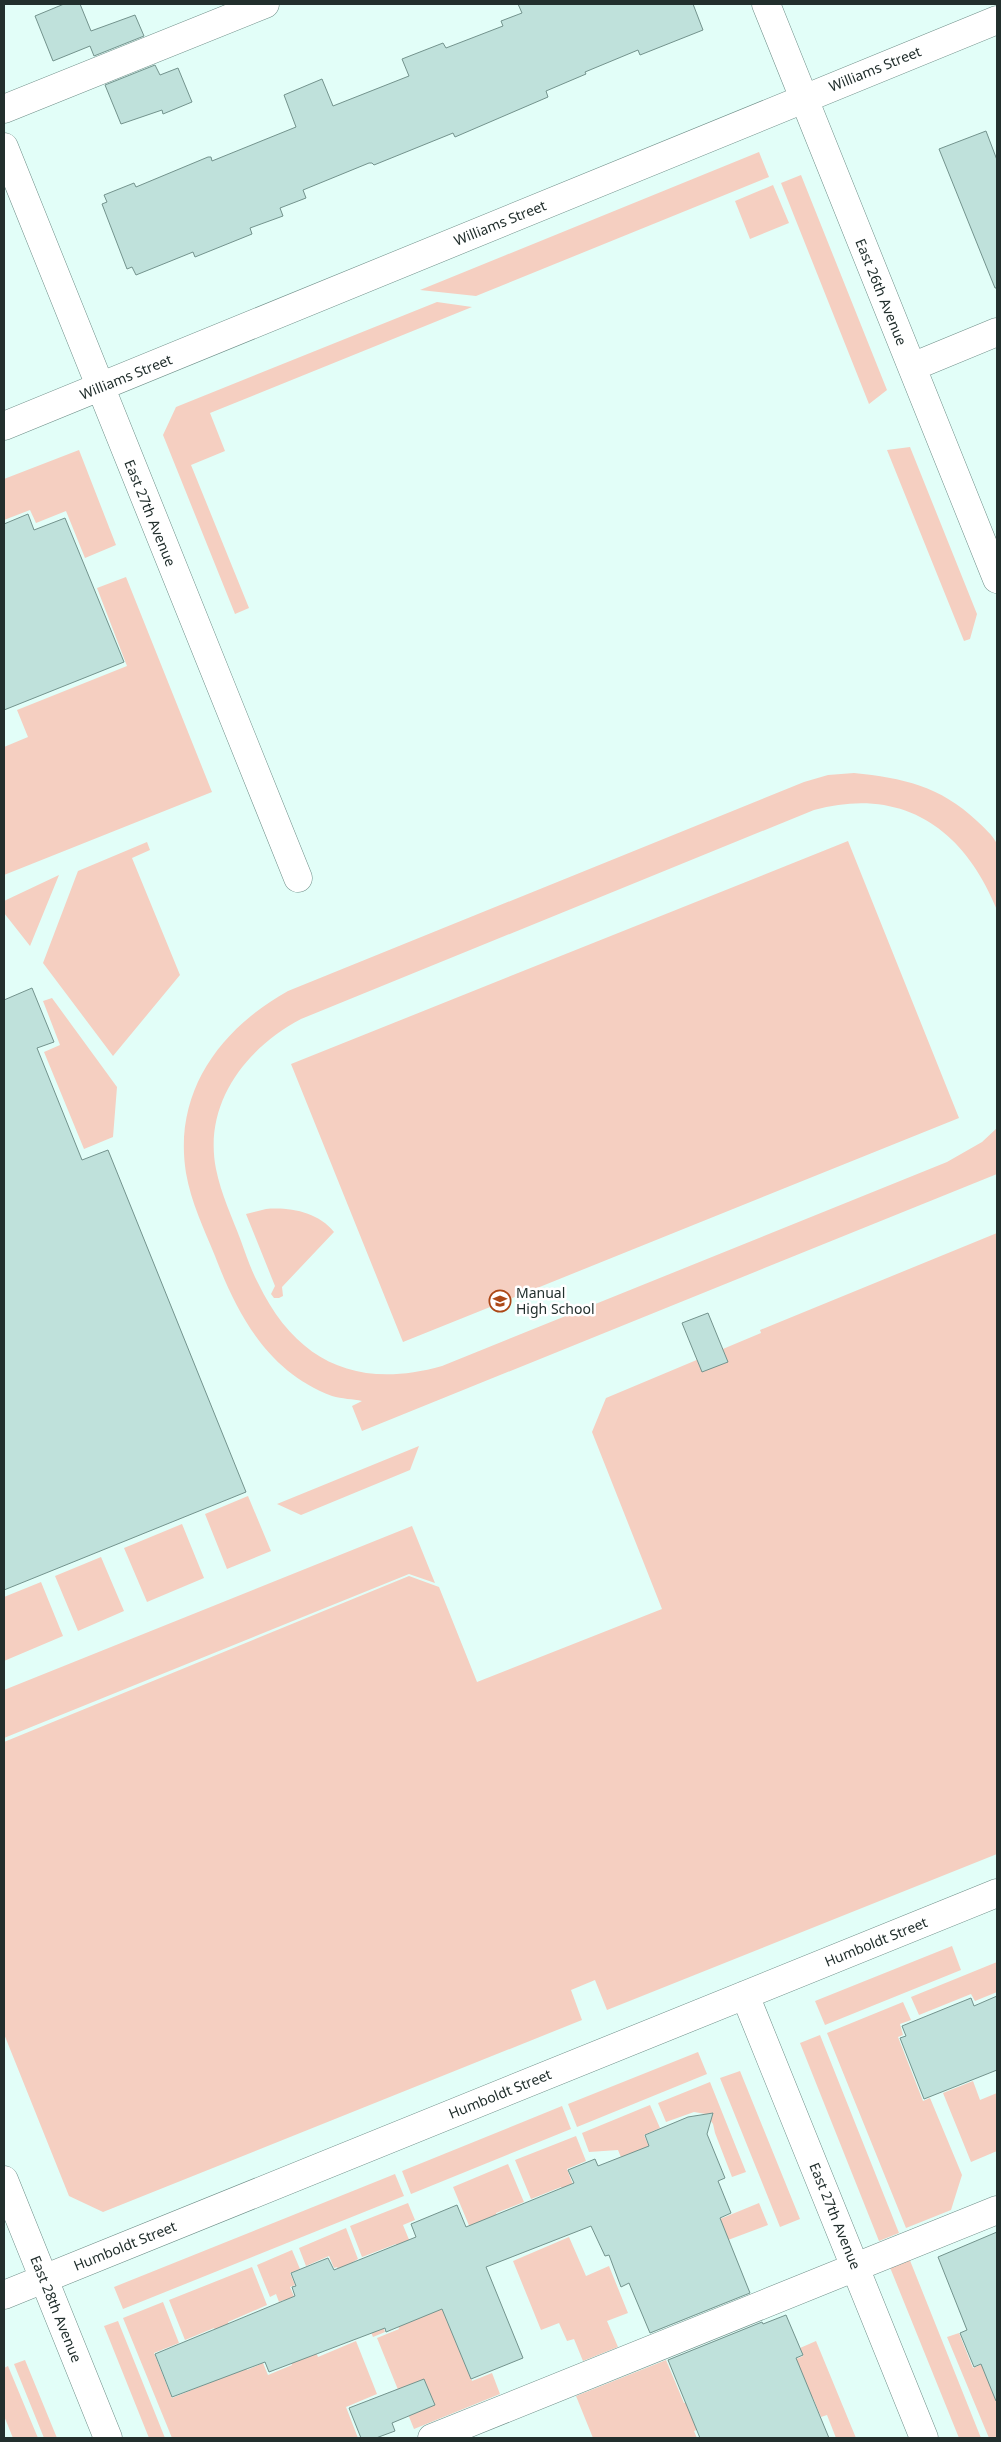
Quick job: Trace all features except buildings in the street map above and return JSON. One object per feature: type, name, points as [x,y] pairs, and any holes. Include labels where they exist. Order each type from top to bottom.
[{"type":"street","points":[[4,109],[265,4]]},
{"type":"street","name":"East 26th Avenue","points":[[766,4],[997,579]]},
{"type":"street","name":"Williams Street","points":[[4,426],[997,20]]},
{"type":"street","name":"East 27th Avenue","points":[[4,147],[99,388],[298,878]]},
{"type":"street","points":[[912,367],[997,332]]},
{"type":"street","name":"Humboldt Street","points":[[4,2296],[997,1893]]},
{"type":"street","name":"East 27th Avenue","points":[[745,1995],[924,2438]]},
{"type":"street","name":"East 28th Avenue","points":[[4,2180],[108,2438]]},
{"type":"street","points":[[432,2438],[997,2210]]},
{"type":"shaded area","points":[[759,152],[769,177],[476,296],[420,290]]},
{"type":"shaded area","points":[[801,175],[887,390],[869,404],[781,183]]},
{"type":"shaded area","points":[[773,185],[789,223],[750,239],[735,201]]},
{"type":"shaded area","points":[[437,302],[472,307],[210,413],[225,451],[191,465],[249,608],[235,614],[163,435],[176,407]]},
{"type":"shaded area","points":[[910,447],[977,614],[970,639],[964,641],[887,450]]},
{"type":"shaded area","points":[[79,450],[116,545],[85,558],[66,511],[36,523],[30,510],[4,520],[4,479]]},
{"type":"shaded area","points":[[126,577],[212,792],[4,875],[4,747],[28,737],[17,710],[127,666],[97,588]]},
{"type":"shaded area","points":[[854,773],[905,781],[935,792],[963,809],[985,829],[997,844],[998,849],[997,910],[983,881],[967,856],[948,836],[926,820],[902,809],[875,804],[846,804],[814,810],[301,1019],[281,1031],[263,1045],[247,1062],[233,1080],[223,1100],[216,1122],[214,1145],[216,1169],[224,1196],[255,1278],[273,1310],[291,1333],[311,1350],[332,1363],[356,1371],[383,1374],[411,1373],[442,1366],[947,1162],[982,1142],[997,1128],[997,1174],[362,1431],[352,1406],[362,1401],[332,1396],[310,1386],[273,1357],[258,1340],[234,1300],[198,1215],[186,1173],[184,1143],[187,1116],[195,1090],[207,1066],[222,1044],[264,1006],[288,991],[804,782],[828,775]]},
{"type":"shaded area","points":[[848,841],[959,1118],[403,1342],[291,1064]]},
{"type":"shaded area","points":[[147,842],[150,850],[132,858],[180,975],[113,1056],[43,963],[78,871]]},
{"type":"shaded area","points":[[59,875],[30,946],[4,913],[4,901]]},
{"type":"shaded area","points":[[52,998],[117,1087],[113,1137],[84,1149],[44,1052],[60,1045],[43,1001]]},
{"type":"shaded area","points":[[266,1209],[294,1210],[312,1215],[334,1232],[282,1287],[283,1296],[279,1298],[274,1298],[271,1294],[275,1286],[246,1214]]},
{"type":"shaded area","points":[[997,1233],[997,1854],[607,2010],[595,1980],[571,1990],[582,2020],[103,2212],[69,2196],[4,2034],[4,1742],[409,1576],[439,1587],[477,1682],[662,1609],[592,1432],[606,1398],[761,1333],[760,1330]]},
{"type":"shaded area","points":[[419,1446],[410,1470],[301,1515],[277,1504]]},
{"type":"shaded area","points":[[248,1496],[271,1551],[227,1569],[205,1514]]},
{"type":"shaded area","points":[[182,1524],[204,1578],[147,1602],[124,1548]]},
{"type":"shaded area","points":[[412,1526],[435,1583],[409,1574],[4,1738],[4,1690]]},
{"type":"shaded area","points":[[101,1557],[124,1611],[78,1631],[55,1576]]},
{"type":"shaded area","points":[[41,1582],[63,1636],[4,1661],[4,1597]]},
{"type":"shaded area","points":[[952,1946],[961,1970],[825,2025],[815,2001]]},
{"type":"shaded area","points":[[997,1962],[997,1992],[975,2001],[971,1994],[919,2015],[911,1997]]},
{"type":"shaded area","points":[[903,2002],[911,2020],[900,2024],[903,2035],[898,2037],[923,2101],[930,2098],[962,2175],[951,2210],[906,2228],[827,2033]]},
{"type":"shaded area","points":[[820,2035],[899,2233],[879,2241],[800,2043]]},
{"type":"shaded area","points":[[698,2052],[707,2074],[577,2127],[568,2104]]},
{"type":"shaded area","points":[[740,2071],[800,2219],[780,2227],[720,2078]]},
{"type":"shaded area","points":[[973,2081],[980,2100],[997,2093],[997,2151],[971,2162],[943,2093]]},
{"type":"shaded area","points":[[710,2082],[746,2172],[732,2177],[713,2124],[706,2114],[694,2112],[666,2122],[658,2103]]},
{"type":"shaded area","points":[[650,2105],[660,2128],[644,2135],[686,2233],[759,2203],[768,2225],[688,2255],[670,2276],[618,2150],[589,2152],[582,2133]]},
{"type":"shaded area","points":[[562,2106],[571,2129],[411,2194],[402,2171]]},
{"type":"shaded area","points":[[576,2136],[586,2161],[567,2169],[588,2223],[577,2227],[561,2187],[531,2199],[515,2160]]},
{"type":"shaded area","points":[[508,2164],[524,2202],[496,2213],[512,2253],[485,2264],[453,2187]]},
{"type":"shaded area","points":[[395,2174],[404,2196],[123,2309],[114,2287]]},
{"type":"shaded area","points":[[408,2203],[415,2220],[403,2225],[428,2286],[416,2291],[396,2244],[362,2257],[350,2226]]},
{"type":"shaded area","points":[[346,2228],[358,2259],[353,2262],[372,2310],[376,2309],[385,2332],[373,2337],[362,2310],[356,2312],[337,2267],[334,2268],[329,2256],[306,2266],[299,2248]]},
{"type":"shaded area","points":[[569,2237],[586,2276],[609,2266],[628,2313],[607,2321],[618,2347],[583,2361],[574,2339],[567,2341],[559,2323],[541,2330],[513,2261]]},
{"type":"shaded area","points":[[292,2250],[300,2269],[290,2273],[295,2285],[290,2287],[312,2339],[301,2344],[284,2300],[279,2302],[276,2294],[270,2297],[257,2265]]},
{"type":"shaded area","points":[[909,2258],[981,2438],[959,2438],[889,2265]]},
{"type":"shaded area","points":[[252,2267],[267,2305],[228,2322],[246,2367],[232,2372],[214,2328],[185,2340],[169,2300]]},
{"type":"shaded area","points":[[433,2286],[472,2381],[492,2373],[500,2394],[414,2429],[377,2338],[399,2329],[397,2322]]},
{"type":"shaded area","points":[[163,2302],[179,2343],[154,2353],[172,2398],[263,2363],[268,2375],[292,2365],[287,2352],[312,2342],[318,2357],[356,2341],[377,2394],[346,2407],[358,2438],[172,2438],[123,2318]]},
{"type":"shaded area","points":[[118,2321],[165,2438],[149,2438],[104,2326]]},
{"type":"shaded area","points":[[959,2333],[973,2368],[987,2362],[997,2388],[997,2438],[989,2438],[947,2337]]},
{"type":"shaded area","points":[[816,2341],[856,2438],[836,2438],[827,2415],[821,2417],[813,2398],[805,2401],[789,2362],[803,2356],[800,2348]]},
{"type":"shaded area","points":[[25,2360],[57,2438],[44,2438],[14,2364]]},
{"type":"shaded area","points":[[666,2360],[684,2403],[699,2398],[710,2424],[694,2431],[697,2438],[593,2438],[576,2396]]},
{"type":"shaded area","points":[[8,2366],[38,2438],[13,2438],[4,2416],[4,2368]]},
{"type":"place","name":"Manual High School","points":[[500,1301]]}]
